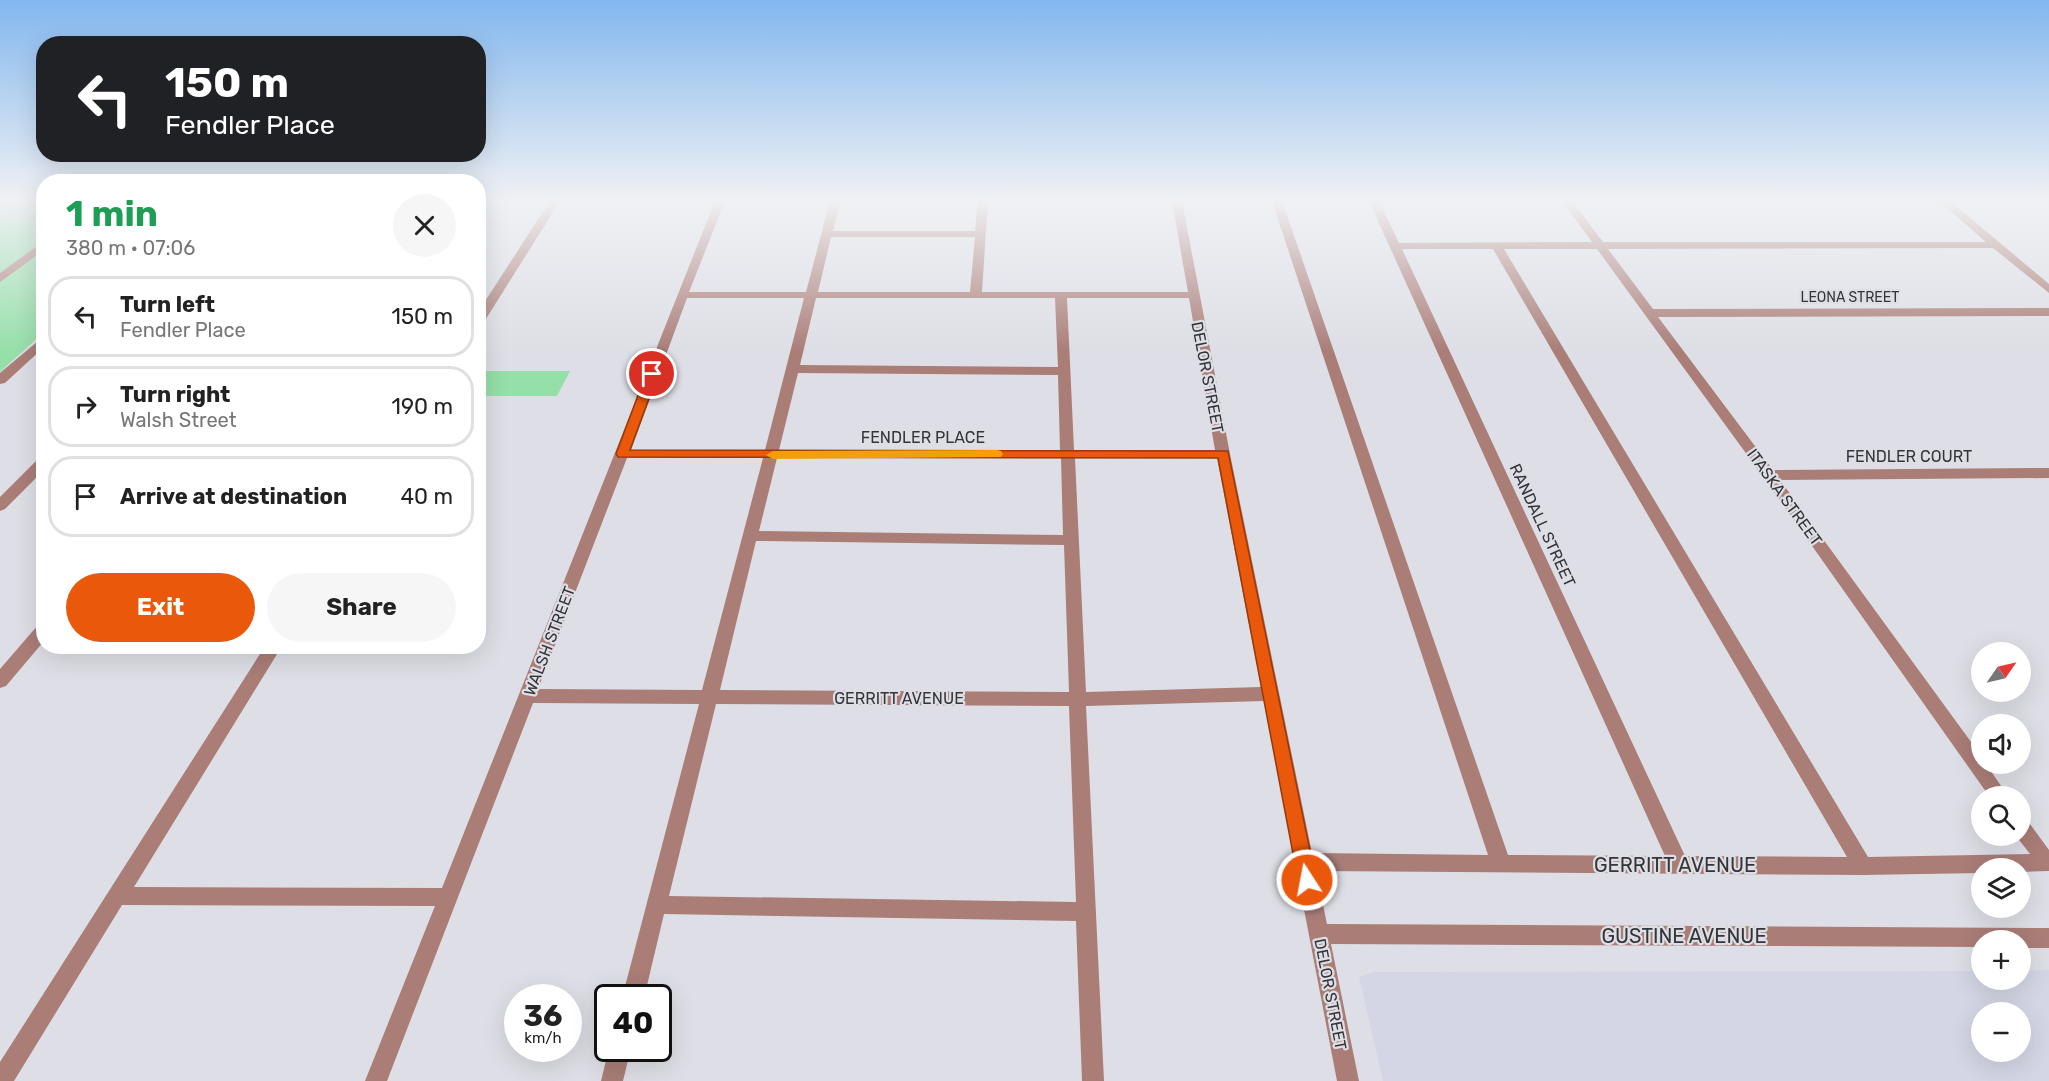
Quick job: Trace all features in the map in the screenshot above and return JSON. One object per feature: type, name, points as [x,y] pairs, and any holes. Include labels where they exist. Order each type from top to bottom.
[{"type":"street","points":[[2,275],[34,251]]},
{"type":"street","points":[[486,309],[523,251]]},
{"type":"street","name":"WALSH STREET","points":[[376,1081],[700,251]]},
{"type":"street","points":[[637,984],[823,251]]},
{"type":"street","points":[[976,295],[980,251]]},
{"type":"street","name":"DELOR STREET","points":[[1185,251],[1270,694],[1348,1081]]},
{"type":"street","points":[[1294,251],[1501,864]]},
{"type":"street","name":"RANDALL STREET","points":[[1397,251],[1679,865]]},
{"type":"street","points":[[1500,251],[1863,866]]},
{"type":"street","name":"ITASKA STREET","points":[[1606,251],[1992,786]]},
{"type":"street","points":[[2004,251],[2049,290]]},
{"type":"street","points":[[682,295],[1192,295]]},
{"type":"street","points":[[1061,295],[1093,1081]]},
{"type":"street","name":"LEONA STREET","points":[[1651,313],[2049,312]]},
{"type":"street","points":[[0,380],[36,347]]},
{"type":"street","points":[[793,369],[1065,371]]},
{"type":"street","name":"FENDLER PLACE","points":[[622,454],[1223,454]]},
{"type":"street","points":[[0,506],[36,469]]},
{"type":"street","name":"FENDLER COURT","points":[[1769,475],[2049,473]]},
{"type":"street","points":[[750,536],[1072,540]]},
{"type":"street","points":[[0,681],[36,638]]},
{"type":"street","points":[[1,1081],[269,654]]},
{"type":"street","name":"GERRITT AVENUE","points":[[527,696],[1079,699],[1270,694]]},
{"type":"street","name":"GERRITT AVENUE","points":[[1304,862],[1863,866],[2047,863],[2031,841]]},
{"type":"street","points":[[118,896],[448,897]]},
{"type":"street","points":[[657,905],[1087,912]]},
{"type":"street","name":"GUSTINE AVENUE","points":[[1319,934],[2049,938]]},
{"type":"street","points":[[612,1081],[617,1062]]},
{"type":"shaded area","points":[[2049,970],[2049,1081],[1383,1081],[1359,977],[1373,972],[1971,971],[1971,990],[2031,990],[2031,971]]},
{"type":"green space","points":[[0,251],[36,251],[36,339],[0,372]]},
{"type":"green space","points":[[486,371],[570,371],[557,396],[486,396]]},
{"type":"slow traffic","points":[[773,455],[997,454]]},
{"type":"route","points":[[652,374],[622,454],[1223,454],[1307,880]]}]
